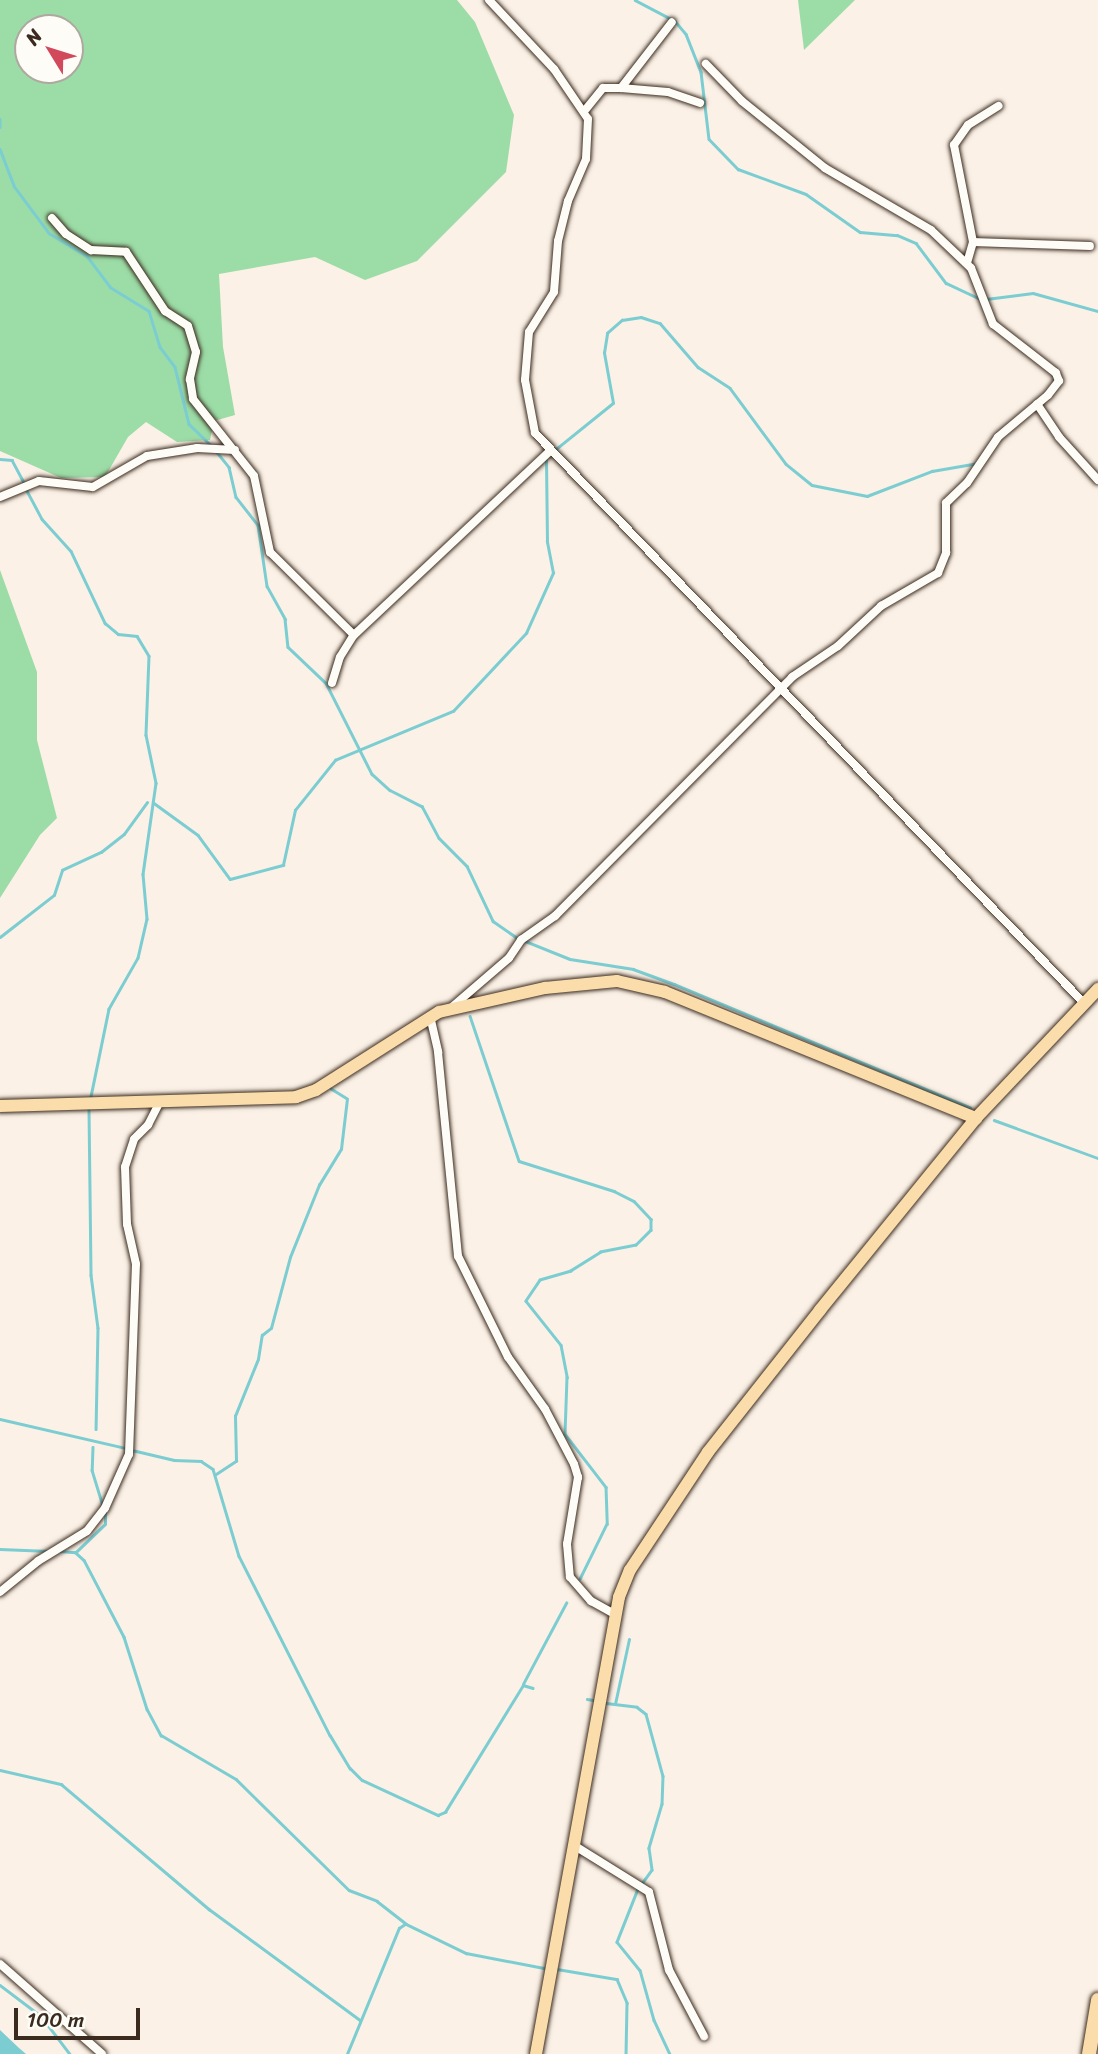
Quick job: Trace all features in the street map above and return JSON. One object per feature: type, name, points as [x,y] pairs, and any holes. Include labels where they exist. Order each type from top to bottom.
[{"type":"highway","points":[[1089,2054],[1098,2000]]},
{"type":"main road","points":[[0,1106],[283,1099],[307,1094],[430,1015],[450,1008],[569,985],[617,981],[646,986],[976,1118]]},
{"type":"main road","points":[[536,2054],[616,1615],[630,1570],[708,1452],[976,1118],[1098,989]]},
{"type":"street","points":[[489,0],[586,109]]},
{"type":"street","points":[[621,88],[672,22]]},
{"type":"street","points":[[450,1008],[509,958],[520,940],[555,916],[656,810],[802,668],[838,646],[881,606],[938,573],[946,552],[946,503],[967,482],[998,437],[1055,388],[1058,376],[997,327],[967,263],[921,223],[825,169],[742,101],[706,64]]},
{"type":"street","points":[[700,103],[668,92],[603,88],[586,109],[586,159],[561,227],[554,292],[532,323],[525,365],[532,424],[549,452],[1084,1003]]},
{"type":"street","points":[[967,263],[973,242],[954,145],[968,125],[998,106]]},
{"type":"street","points":[[52,218],[66,234],[91,250],[126,251],[165,311],[188,326],[196,352],[190,379],[193,399],[235,450],[260,490],[274,559],[354,635]]},
{"type":"street","points":[[973,242],[1090,246]]},
{"type":"street","points":[[1037,404],[1059,437],[1098,480]]},
{"type":"street","points":[[0,497],[39,481],[93,487],[147,456],[213,447],[235,450]]},
{"type":"street","points":[[332,683],[340,657],[354,635],[549,452]]},
{"type":"street","points":[[430,1015],[438,1052],[458,1256],[517,1374],[545,1409],[574,1464],[578,1477],[567,1544],[569,1577],[591,1601],[616,1615]]},
{"type":"street","points":[[0,1592],[38,1561],[87,1531],[105,1508],[129,1454],[136,1264],[125,1203],[125,1167],[134,1139],[148,1125],[159,1102]]},
{"type":"street","points":[[575,1846],[642,1885],[672,1978],[704,2036]]},
{"type":"street","points":[[0,1964],[102,2054]]},
{"type":"green space","points":[[0,0],[457,0],[475,22],[514,115],[506,172],[417,261],[365,280],[315,257],[219,274],[223,347],[235,415],[214,421],[210,440],[177,442],[146,422],[128,437],[105,477],[61,478],[0,451]]},
{"type":"green space","points":[[798,0],[855,0],[804,50]]},
{"type":"green space","points":[[0,570],[37,672],[37,740],[57,818],[40,835],[0,898]]},
{"type":"water","points":[[0,2030],[19,2048],[26,2054],[0,2054]]},
{"type":"waterway","points":[[635,0],[675,21],[686,34],[701,72],[709,139],[738,169],[806,194],[860,232],[897,235],[916,243],[946,283],[980,299]]},
{"type":"waterway","points":[[0,119],[0,127]]},
{"type":"waterway","points":[[0,149],[14,186],[49,233],[87,256],[110,287],[149,311],[160,347],[175,367],[189,424],[212,446]]},
{"type":"waterway","points":[[986,299],[1033,293],[1098,311]]},
{"type":"waterway","points":[[556,449],[613,403],[604,353],[607,333],[622,320],[641,317],[660,323],[698,367],[730,388],[786,464],[812,485],[867,496],[932,471],[973,464]]},
{"type":"waterway","points":[[216,451],[229,467],[236,497],[258,525],[267,586],[285,619],[288,647],[326,683],[372,774],[390,790],[422,806],[439,838],[467,866],[493,921],[519,939]]},
{"type":"waterway","points":[[0,459],[12,460],[23,481]]},
{"type":"waterway","points":[[154,803],[198,835],[230,879],[283,865],[295,810],[335,760],[453,711],[526,633],[553,573],[547,542],[546,460]]},
{"type":"waterway","points":[[25,487],[42,519],[71,551],[105,623],[118,634],[137,636],[149,656],[146,735],[156,783],[143,874],[147,919],[138,958],[109,1009],[91,1097]]},
{"type":"waterway","points":[[0,937],[54,895],[62,870],[101,852],[124,834],[147,802]]},
{"type":"waterway","points":[[525,941],[570,959],[633,969],[674,984],[970,1107]]},
{"type":"waterway","points":[[470,1016],[519,1161],[614,1191],[634,1201],[651,1219],[651,1230],[636,1245],[601,1252],[571,1271],[540,1280],[526,1301],[561,1345],[567,1377],[565,1434],[606,1487],[607,1524],[580,1579]]},
{"type":"waterway","points":[[216,1474],[236,1461],[235,1416],[258,1359],[262,1335],[271,1328],[290,1257],[319,1185],[341,1149],[347,1099],[331,1089]]},
{"type":"waterway","points":[[89,1109],[91,1275],[98,1328],[96,1429]]},
{"type":"waterway","points":[[994,1120],[1098,1158]]},
{"type":"waterway","points":[[0,1419],[126,1448]]},
{"type":"waterway","points":[[93,1447],[92,1470],[103,1505]]},
{"type":"waterway","points":[[132,1450],[174,1460],[201,1461],[213,1469],[239,1556],[330,1735],[350,1768],[362,1780],[438,1815],[445,1812],[523,1685],[533,1688]]},
{"type":"waterway","points":[[76,1552],[105,1524],[105,1511]]},
{"type":"waterway","points":[[0,1549],[49,1551]]},
{"type":"waterway","points":[[59,1551],[75,1552],[84,1560],[124,1637],[147,1709],[161,1735],[236,1779],[349,1890],[377,1901],[406,1924],[466,1953],[544,1968]]},
{"type":"waterway","points":[[523,1684],[566,1603]]},
{"type":"waterway","points":[[615,1704],[629,1639]]},
{"type":"waterway","points":[[587,1699],[593,1700]]},
{"type":"waterway","points":[[606,1703],[637,1707],[646,1714],[663,1776],[662,1804],[649,1848],[652,1870],[642,1884]]},
{"type":"waterway","points":[[0,1770],[61,1784],[209,1909],[360,2020]]},
{"type":"waterway","points":[[638,1889],[617,1942],[640,1970],[654,2020],[670,2054]]},
{"type":"waterway","points":[[347,2054],[399,1928],[405,1924]]},
{"type":"waterway","points":[[557,1969],[617,1979],[627,2003],[626,2054]]},
{"type":"waterway","points":[[0,1985],[41,2016],[70,2054]]}]
